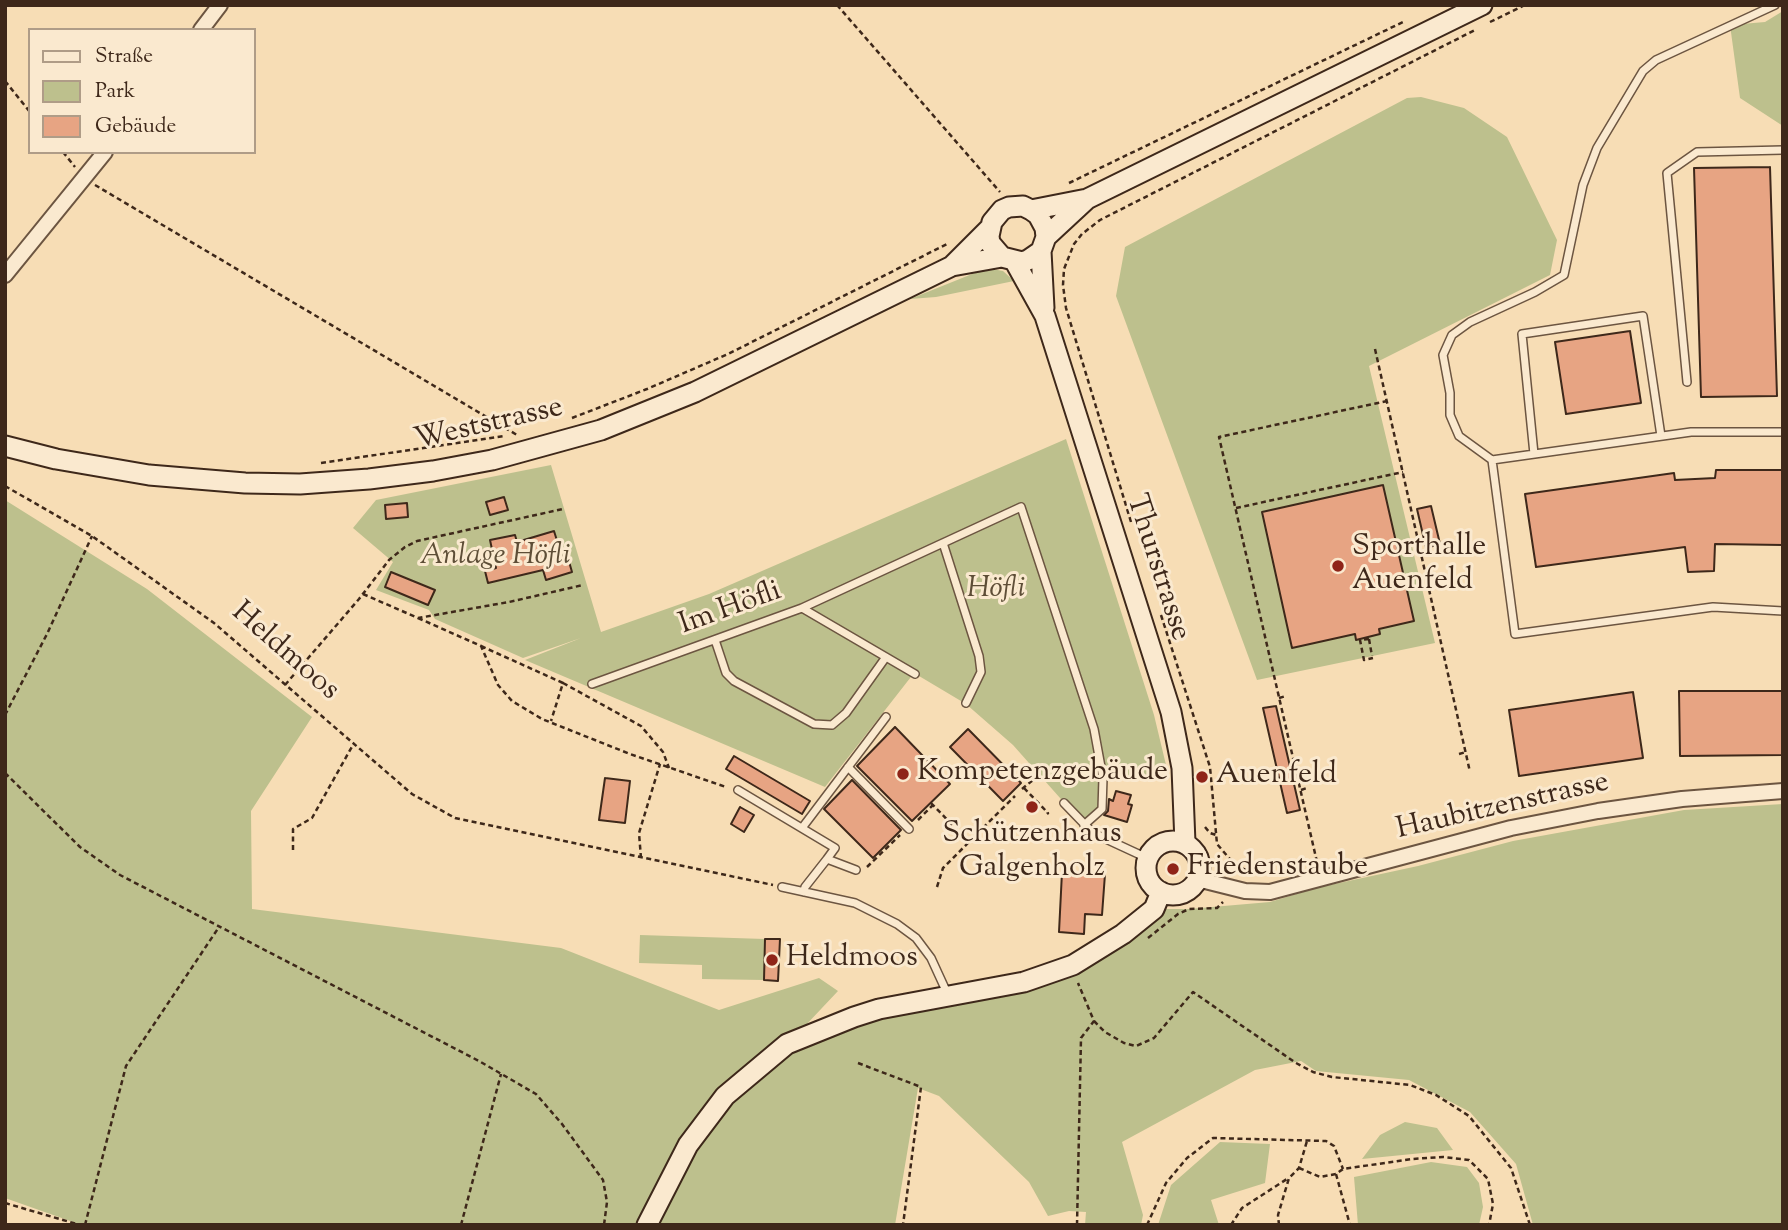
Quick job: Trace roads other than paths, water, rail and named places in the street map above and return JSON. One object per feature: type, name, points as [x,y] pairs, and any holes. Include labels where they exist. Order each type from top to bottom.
[{"type":"main road","points":[[1031,210],[1087,199],[1487,14]]},
{"type":"main road","points":[[1009,260],[990,243],[990,228],[1004,199],[1031,210],[1042,221],[1043,244]]},
{"type":"main road","name":"Weststrasse","points":[[951,267],[1028,260],[1087,199]]},
{"type":"main road","name":"Weststrasse","points":[[5,446],[56,459],[149,475],[245,483],[300,484],[369,479],[480,462],[601,430],[695,392],[951,267],[990,228]]},
{"type":"main road","name":"Thurstrasse","points":[[1043,244],[1045,316]]},
{"type":"main road","name":"Thurstrasse","points":[[1009,260],[1045,316],[1171,712],[1182,768],[1185,843],[1192,848],[1199,863],[1197,879]]},
{"type":"main road","points":[[1185,843],[1162,842],[1156,846],[1147,858],[1146,874],[1154,888],[1161,892],[1178,894],[1186,892],[1197,879]]},
{"type":"main road","points":[[647,1225],[688,1144],[724,1096],[787,1044],[879,1009],[1024,982],[1073,965],[1123,934],[1154,909],[1161,892]]},
{"type":"street","points":[[203,28],[220,5]]},
{"type":"street","points":[[5,275],[103,154]]},
{"type":"street","name":"Haubitzenstrasse","points":[[1197,879],[1245,891],[1270,892],[1511,828],[1598,811],[1682,799],[1783,791]]},
{"type":"lane","points":[[1775,5],[1656,60],[1643,71],[1597,148],[1583,185],[1564,275],[1535,292],[1470,322],[1452,335],[1443,355],[1450,393],[1450,415],[1459,436],[1492,460],[1691,432],[1783,432]]},
{"type":"lane","points":[[1687,382],[1667,173],[1697,152],[1783,150]]},
{"type":"lane","points":[[1534,454],[1522,334],[1643,316],[1661,436]]},
{"type":"lane","points":[[1492,460],[1515,634],[1713,607],[1783,611]]},
{"type":"lane","points":[[802,608],[1021,507],[1094,729],[1103,778],[1102,809],[1084,825]]},
{"type":"lane","points":[[943,543],[979,656],[981,673],[966,704]]},
{"type":"lane","name":"Im Höfli","points":[[592,684],[802,608],[915,674]]},
{"type":"lane","points":[[715,640],[726,673],[734,681],[814,724],[832,724],[846,713],[886,657]]},
{"type":"lane","points":[[802,828],[886,717]]},
{"type":"lane","points":[[848,767],[909,829]]},
{"type":"lane","points":[[738,790],[835,848],[804,892]]},
{"type":"lane","points":[[1064,803],[1093,834],[1147,858]]},
{"type":"lane","points":[[827,859],[859,871]]},
{"type":"lane","points":[[782,887],[855,903],[897,923],[916,938],[931,958],[948,996]]},
{"type":"place","name":"Sporthalle Auenfeld","points":[[1338,566]]},
{"type":"place","name":"Kompetenzgebäude","points":[[903,774]]},
{"type":"place","name":"Auenfeld","points":[[1202,777]]},
{"type":"place","name":"Schützenhaus Galgenholz","points":[[1032,807]]},
{"type":"place","name":"Friedenstaube","points":[[1173,869]]},
{"type":"place","name":"Heldmoos","points":[[772,960]]},
{"type":"park label","name":"Anlage Höfli","points":[[495,558]]},
{"type":"park label","name":"Höfli","points":[[996,591]]}]
